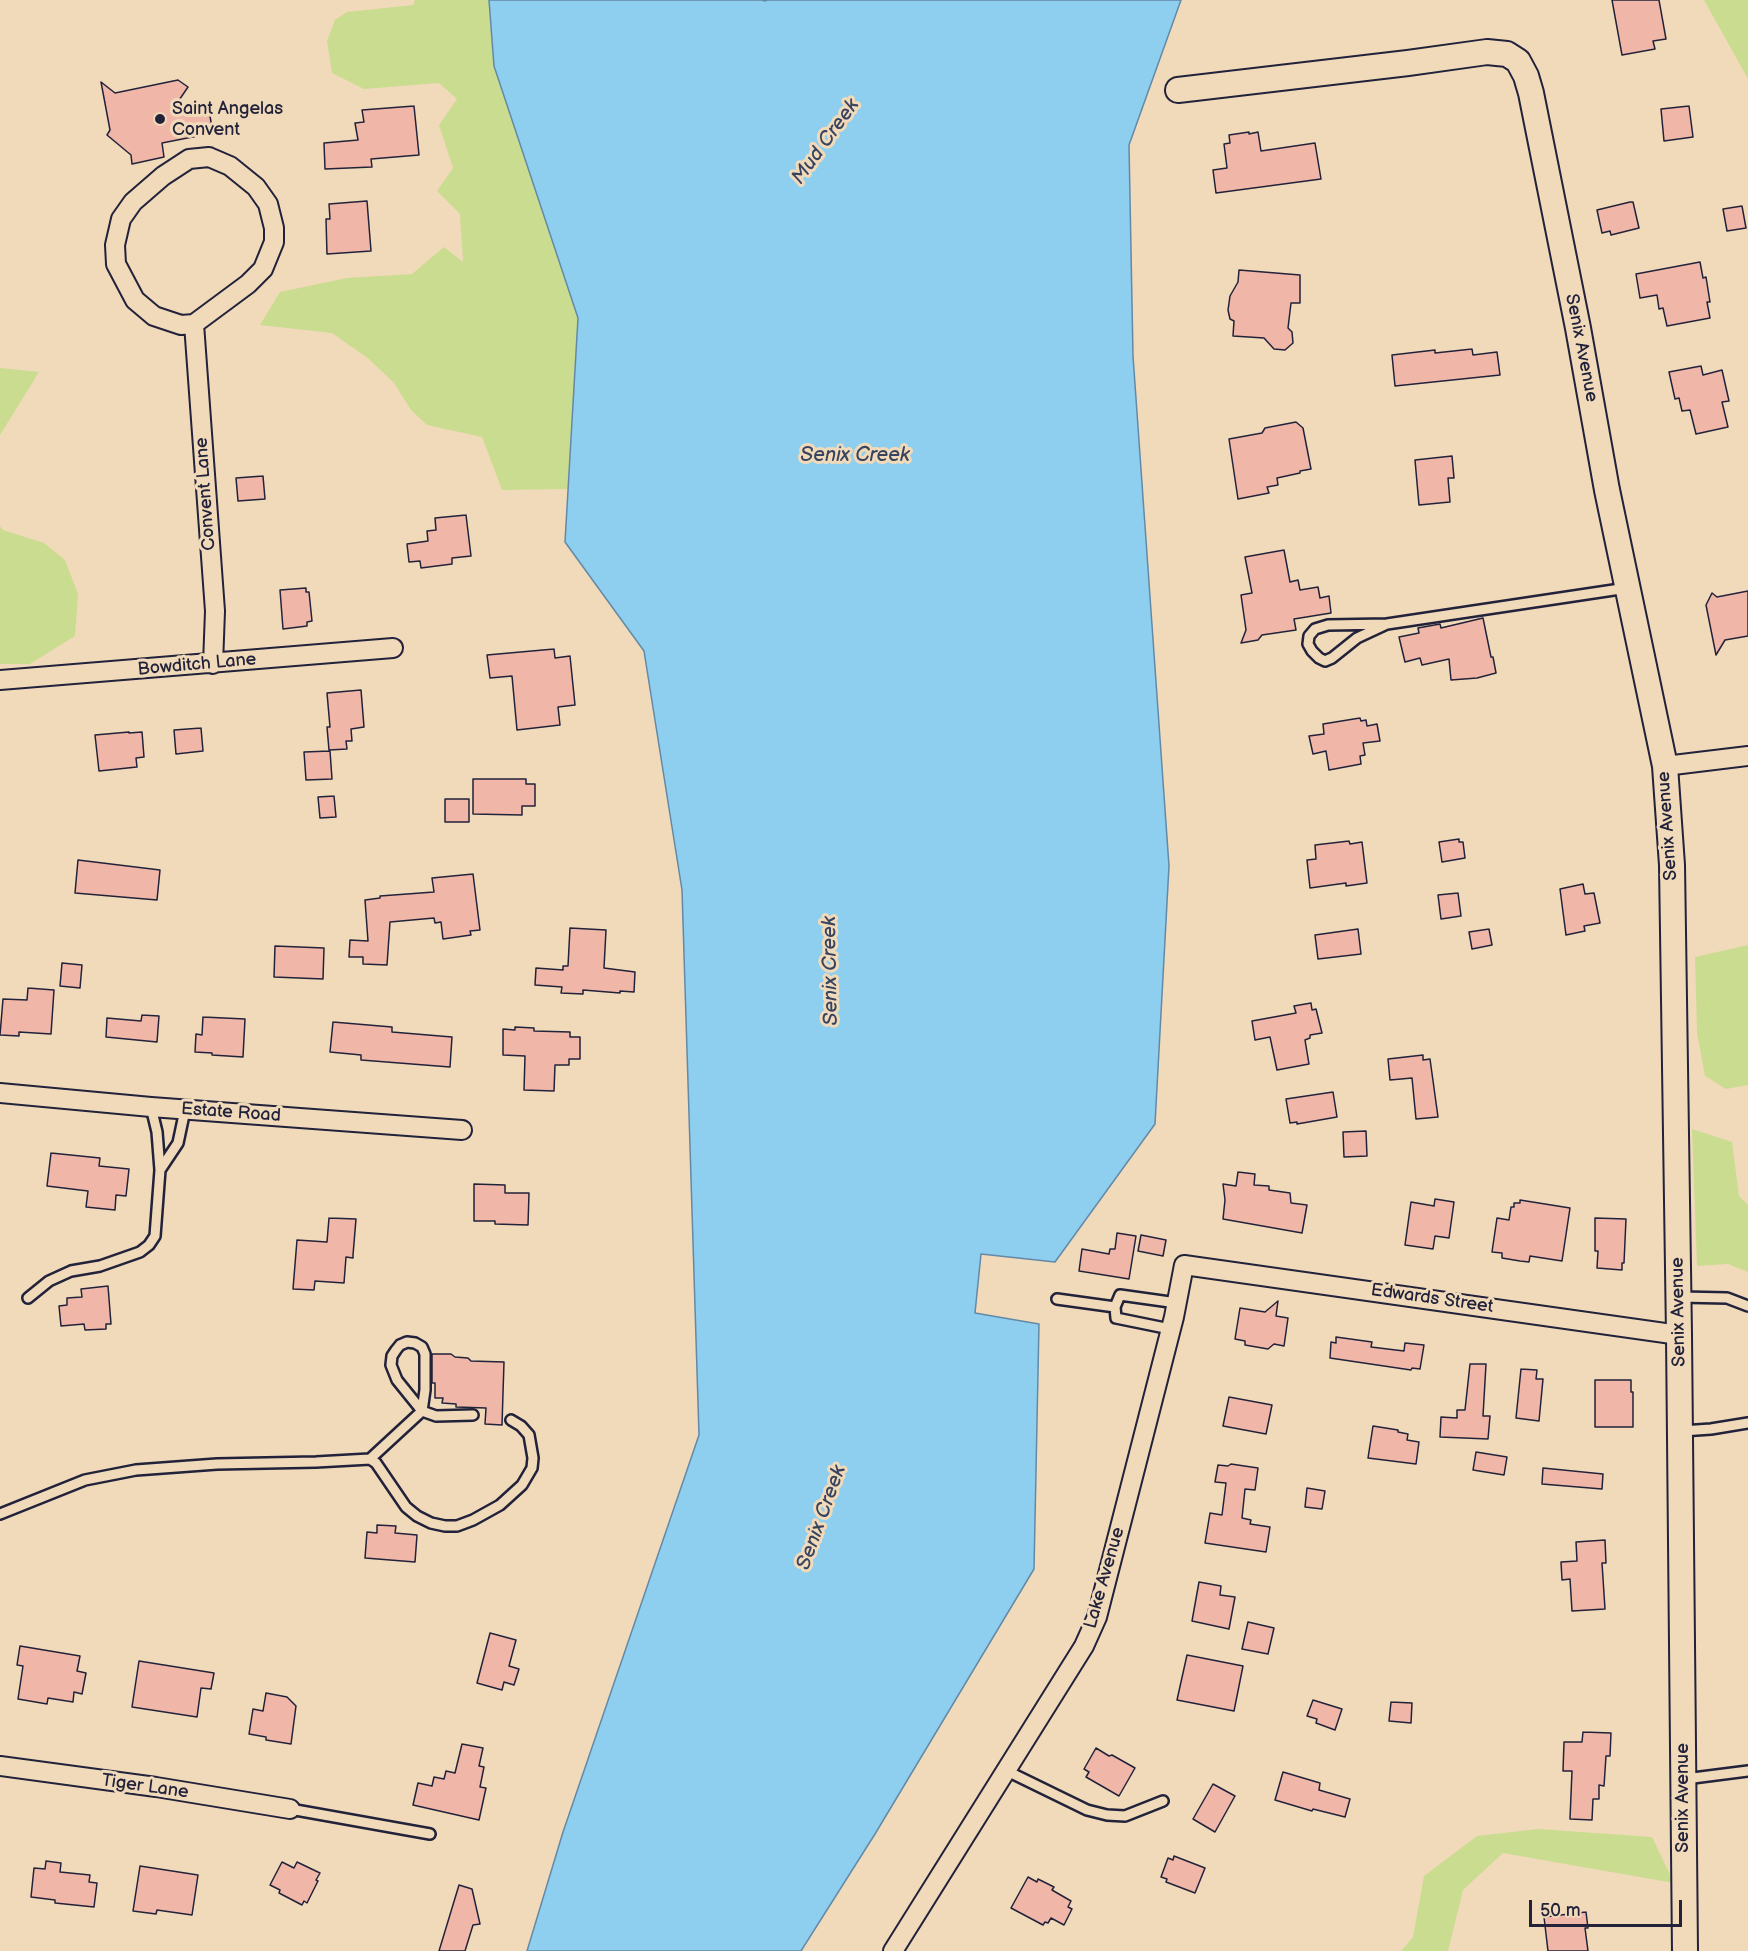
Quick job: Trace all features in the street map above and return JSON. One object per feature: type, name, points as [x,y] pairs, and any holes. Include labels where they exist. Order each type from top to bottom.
[{"type":"street","name":"Senix Avenue","points":[[1178,90],[1487,52],[1507,54],[1518,61],[1531,93],[1578,328],[1607,490],[1665,766],[1672,865],[1679,1297],[1685,1951]]},
{"type":"street","points":[[209,157],[230,166],[256,187],[268,204],[274,228],[274,242],[263,269],[248,284],[194,324],[181,325],[154,316],[135,300],[116,264],[115,245],[121,219],[133,202],[163,176],[189,159],[209,157]]},
{"type":"street","name":"Convent Lane","points":[[194,324],[215,611],[213,664]]},
{"type":"street","name":"Bowditch Lane","points":[[0,680],[393,648]]},
{"type":"street","points":[[1665,766],[1748,756]]},
{"type":"street","name":"Estate Road","points":[[0,1094],[462,1131]]},
{"type":"street","name":"Lake Avenue","points":[[893,1951],[1084,1646],[1097,1617],[1177,1303],[1184,1265]]},
{"type":"street","name":"Edwards Street","points":[[1184,1265],[1679,1335]]},
{"type":"street","name":"Tiger Lane","points":[[0,1766],[156,1787],[290,1809]]},
{"type":"lane","points":[[1387,624],[1357,638],[1325,661],[1318,658],[1308,644],[1309,636],[1315,629],[1328,625],[1387,624],[1628,588]]},
{"type":"lane","points":[[28,1298],[49,1281],[71,1271],[128,1258],[149,1245],[155,1236],[160,1170],[157,1132],[150,1107]]},
{"type":"lane","points":[[160,1170],[178,1143],[185,1110]]},
{"type":"lane","points":[[1170,1329],[1116,1318],[1115,1307],[1120,1295],[1177,1303]]},
{"type":"lane","points":[[1679,1297],[1727,1298],[1748,1306]]},
{"type":"lane","points":[[1057,1299],[1115,1307]]},
{"type":"lane","points":[[370,1459],[422,1411],[425,1390],[425,1354],[422,1347],[415,1343],[400,1344],[392,1356],[392,1365],[397,1380],[422,1411],[436,1416],[473,1415]]},
{"type":"lane","points":[[0,1514],[85,1480],[136,1470],[217,1464],[370,1459],[376,1463],[406,1507],[417,1516],[438,1524],[458,1526],[500,1505],[522,1485],[532,1468],[533,1458],[529,1435],[511,1420]]},
{"type":"lane","points":[[1680,1431],[1748,1423]]},
{"type":"lane","points":[[1005,1770],[1087,1810],[1107,1815],[1125,1816],[1163,1801]]},
{"type":"lane","points":[[1683,1780],[1748,1771]]},
{"type":"lane","points":[[290,1809],[430,1834]]},
{"type":"green space","points":[[415,0],[489,0],[494,66],[578,318],[568,489],[502,490],[482,437],[427,425],[411,410],[394,383],[369,359],[332,333],[260,325],[280,292],[347,278],[412,274],[444,247],[463,262],[460,214],[437,191],[453,168],[439,125],[457,99],[439,83],[364,89],[332,73],[327,41],[335,20],[347,12],[413,5]]},
{"type":"green space","points":[[1704,0],[1748,0],[1748,79]]},
{"type":"green space","points":[[0,368],[39,372],[0,435]]},
{"type":"green space","points":[[0,526],[3,530],[44,543],[65,560],[78,594],[75,636],[30,664],[0,664]]},
{"type":"green space","points":[[1748,945],[1748,1085],[1726,1089],[1705,1076],[1697,1033],[1695,957]]},
{"type":"green space","points":[[1692,1129],[1732,1142],[1739,1196],[1748,1205],[1748,1272],[1728,1264],[1697,1266]]},
{"type":"green space","points":[[1538,1829],[1652,1837],[1674,1883],[1503,1853],[1463,1890],[1448,1951],[1401,1951],[1413,1937],[1424,1876],[1477,1836]]},
{"type":"water","name":"Senix Creek","points":[[489,0],[1181,0],[1129,145],[1133,356],[1169,866],[1155,1124],[1055,1262],[981,1254],[975,1313],[1039,1324],[1034,1569],[875,1834],[801,1951],[527,1951],[563,1832],[699,1435],[682,890],[644,651],[565,542],[578,318],[494,66]]},
{"type":"building","points":[[1612,0],[1659,0],[1666,39],[1653,41],[1655,49],[1622,55]]},
{"type":"building","name":"Saint Angelas Convent","points":[[178,80],[188,87],[171,112],[208,105],[213,133],[162,143],[164,157],[132,164],[131,155],[107,135],[110,130],[101,82],[115,93]]},
{"type":"building","points":[[414,106],[419,155],[371,159],[372,167],[325,169],[324,143],[358,140],[355,123],[364,122],[362,110]]},
{"type":"building","points":[[1689,106],[1693,137],[1664,141],[1661,109]]},
{"type":"building","points":[[1249,132],[1249,134],[1258,132],[1261,151],[1315,143],[1321,179],[1216,193],[1213,170],[1227,168],[1224,144],[1230,143],[1229,135]]},
{"type":"building","points":[[367,201],[371,251],[327,254],[326,219],[330,219],[329,204]]},
{"type":"building","points":[[1633,202],[1639,228],[1611,235],[1610,231],[1602,233],[1597,210]]},
{"type":"building","points":[[1742,206],[1746,228],[1727,231],[1723,209]]},
{"type":"building","points":[[1700,262],[1703,278],[1706,277],[1710,318],[1667,326],[1663,308],[1659,309],[1657,295],[1640,298],[1636,274]]},
{"type":"building","points":[[1239,270],[1300,275],[1300,303],[1291,303],[1288,328],[1292,332],[1293,343],[1285,350],[1274,349],[1264,338],[1233,336],[1234,321],[1230,319],[1228,310],[1230,296],[1238,282]]},
{"type":"building","points":[[1472,349],[1473,355],[1497,352],[1500,375],[1395,386],[1392,355]]},
{"type":"building","points":[[1701,366],[1703,375],[1722,370],[1729,401],[1722,402],[1728,427],[1696,434],[1690,410],[1682,411],[1679,398],[1675,399],[1669,372]]},
{"type":"building","points":[[1296,422],[1303,428],[1311,469],[1277,478],[1278,485],[1267,487],[1269,493],[1238,499],[1229,439],[1262,433],[1265,428]]},
{"type":"building","points":[[1452,456],[1454,478],[1448,478],[1450,502],[1419,505],[1415,460]]},
{"type":"building","points":[[263,476],[265,499],[238,501],[236,478]]},
{"type":"building","points":[[466,515],[471,556],[452,558],[452,564],[421,568],[420,561],[409,562],[407,544],[428,541],[427,531],[436,530],[435,518]]},
{"type":"building","points":[[1284,550],[1290,582],[1298,580],[1300,590],[1318,587],[1320,598],[1329,596],[1331,613],[1294,619],[1296,630],[1262,635],[1258,640],[1241,643],[1246,630],[1241,595],[1252,593],[1245,557]]},
{"type":"building","points":[[306,588],[306,592],[309,592],[312,621],[307,622],[307,626],[283,629],[280,590]]},
{"type":"building","points":[[1748,591],[1748,636],[1725,640],[1716,655],[1706,605],[1712,593],[1717,597]]},
{"type":"building","points":[[1483,618],[1496,673],[1477,678],[1451,680],[1449,659],[1422,665],[1420,658],[1405,662],[1399,637],[1419,633],[1418,628],[1440,624],[1441,628]]},
{"type":"building","points":[[554,649],[555,658],[570,656],[575,705],[558,707],[560,725],[517,730],[512,676],[490,678],[487,655]]},
{"type":"building","points":[[361,690],[364,727],[351,729],[352,741],[346,741],[347,749],[329,750],[327,727],[330,727],[327,693]]},
{"type":"building","points":[[1360,718],[1361,721],[1366,720],[1367,726],[1377,724],[1380,741],[1363,743],[1365,755],[1360,756],[1361,764],[1329,770],[1326,751],[1313,754],[1309,736],[1324,734],[1323,724]]},
{"type":"building","points":[[201,728],[203,751],[176,754],[174,730]]},
{"type":"building","points":[[142,732],[144,757],[136,758],[137,767],[99,771],[95,735]]},
{"type":"building","points":[[330,751],[332,779],[306,780],[304,752]]},
{"type":"building","points":[[473,779],[526,779],[526,784],[535,784],[535,806],[522,806],[522,815],[473,814]]},
{"type":"building","points":[[334,796],[336,817],[320,818],[318,797]]},
{"type":"building","points":[[445,799],[469,799],[469,822],[445,822]]},
{"type":"building","points":[[1459,839],[1459,842],[1463,842],[1465,858],[1442,862],[1439,842]]},
{"type":"building","points":[[1349,841],[1350,844],[1362,842],[1367,883],[1346,886],[1346,883],[1310,888],[1307,860],[1316,859],[1315,845]]},
{"type":"building","points":[[78,860],[160,870],[157,900],[75,893]]},
{"type":"building","points":[[473,874],[480,930],[470,931],[471,935],[443,939],[441,922],[435,923],[434,918],[390,922],[387,965],[363,964],[363,957],[349,957],[350,940],[368,941],[365,900],[380,898],[380,896],[434,892],[432,878]]},
{"type":"building","points":[[1583,884],[1585,894],[1594,893],[1600,923],[1584,926],[1585,931],[1566,935],[1560,889]]},
{"type":"building","points":[[1458,893],[1461,916],[1441,919],[1438,895]]},
{"type":"building","points":[[570,928],[606,930],[604,968],[635,972],[634,992],[583,990],[583,994],[561,993],[562,987],[535,985],[536,968],[563,970],[563,966],[568,966]]},
{"type":"building","points":[[1358,929],[1361,954],[1318,959],[1315,935]]},
{"type":"building","points":[[1489,929],[1492,945],[1472,949],[1469,932]]},
{"type":"building","points":[[275,946],[324,948],[323,979],[274,977]]},
{"type":"building","points":[[62,963],[82,965],[80,988],[60,986]]},
{"type":"building","points":[[28,988],[54,990],[51,1034],[19,1032],[19,1036],[0,1035],[3,999],[27,1000]]},
{"type":"building","points":[[1311,1003],[1312,1010],[1316,1009],[1322,1033],[1310,1035],[1310,1038],[1305,1040],[1309,1064],[1277,1070],[1270,1037],[1255,1040],[1252,1021],[1296,1013],[1294,1006]]},
{"type":"building","points":[[142,1015],[159,1016],[157,1042],[106,1037],[107,1018],[141,1021]]},
{"type":"building","points":[[203,1017],[245,1019],[243,1057],[195,1052],[196,1034],[202,1035]]},
{"type":"building","points":[[333,1022],[392,1027],[392,1032],[452,1037],[450,1067],[361,1060],[361,1055],[330,1052]]},
{"type":"building","points":[[515,1027],[534,1028],[534,1031],[570,1032],[570,1037],[580,1037],[580,1059],[569,1059],[569,1065],[555,1065],[554,1091],[524,1090],[525,1056],[503,1055],[503,1029],[515,1030]]},
{"type":"building","points":[[1423,1055],[1423,1060],[1430,1059],[1438,1117],[1416,1119],[1412,1078],[1390,1080],[1388,1059]]},
{"type":"building","points":[[1333,1092],[1337,1117],[1297,1124],[1297,1122],[1290,1123],[1286,1099]]},
{"type":"building","points":[[1366,1131],[1367,1156],[1344,1157],[1343,1132]]},
{"type":"building","points":[[51,1153],[100,1158],[99,1166],[129,1169],[126,1196],[116,1195],[115,1210],[86,1207],[88,1191],[47,1186]]},
{"type":"building","points":[[1238,1172],[1255,1174],[1254,1185],[1269,1186],[1269,1190],[1290,1193],[1291,1203],[1307,1205],[1302,1233],[1223,1219],[1225,1200],[1223,1184],[1236,1186]]},
{"type":"building","points":[[474,1184],[505,1185],[505,1193],[529,1193],[528,1225],[474,1221]]},
{"type":"building","points":[[1435,1199],[1454,1202],[1449,1238],[1435,1236],[1433,1249],[1405,1245],[1411,1202],[1434,1206]]},
{"type":"building","points":[[1520,1200],[1570,1208],[1562,1261],[1530,1256],[1529,1262],[1520,1261],[1502,1258],[1502,1253],[1492,1252],[1497,1218],[1509,1220],[1511,1207],[1514,1207],[1514,1203],[1520,1203]]},
{"type":"building","points":[[329,1218],[356,1219],[353,1258],[346,1257],[344,1283],[315,1281],[314,1290],[293,1289],[297,1240],[327,1242]]},
{"type":"building","points":[[1595,1218],[1626,1219],[1622,1270],[1597,1268]]},
{"type":"building","points":[[1117,1233],[1136,1236],[1129,1279],[1079,1271],[1082,1249],[1109,1254],[1110,1249],[1115,1249]]},
{"type":"building","points":[[1141,1235],[1166,1240],[1163,1256],[1138,1251]]},
{"type":"building","points":[[108,1286],[111,1324],[106,1324],[106,1329],[85,1330],[84,1324],[61,1326],[59,1306],[67,1305],[67,1298],[82,1297],[81,1289]]},
{"type":"building","points":[[1278,1301],[1276,1316],[1288,1318],[1284,1346],[1274,1344],[1268,1349],[1245,1345],[1245,1341],[1235,1339],[1240,1308],[1265,1312]]},
{"type":"building","points":[[1336,1337],[1372,1342],[1371,1347],[1404,1351],[1405,1343],[1424,1345],[1420,1369],[1412,1368],[1411,1370],[1330,1358],[1331,1342],[1336,1343]]},
{"type":"building","points":[[432,1354],[451,1354],[455,1357],[468,1358],[471,1361],[504,1362],[502,1425],[485,1424],[486,1408],[456,1407],[456,1404],[442,1403],[443,1398],[435,1398],[435,1383],[432,1383]]},
{"type":"building","points":[[1470,1364],[1486,1364],[1483,1416],[1490,1416],[1488,1439],[1440,1437],[1441,1417],[1457,1418],[1457,1410],[1465,1410]]},
{"type":"building","points":[[1521,1369],[1537,1370],[1536,1379],[1543,1379],[1539,1421],[1516,1418]]},
{"type":"building","points":[[1595,1380],[1631,1380],[1633,1427],[1595,1427]]},
{"type":"building","points":[[1229,1397],[1272,1405],[1266,1434],[1223,1426]]},
{"type":"building","points":[[1373,1426],[1398,1430],[1398,1432],[1408,1434],[1407,1440],[1419,1442],[1416,1464],[1368,1458]]},
{"type":"building","points":[[1476,1452],[1507,1457],[1504,1475],[1473,1470]]},
{"type":"building","points":[[1231,1464],[1258,1468],[1255,1490],[1245,1489],[1242,1518],[1251,1520],[1250,1524],[1270,1527],[1266,1552],[1205,1543],[1210,1513],[1222,1515],[1226,1483],[1215,1482],[1218,1465]]},
{"type":"building","points":[[1543,1468],[1603,1474],[1602,1489],[1542,1484]]},
{"type":"building","points":[[1307,1488],[1325,1491],[1322,1509],[1305,1507]]},
{"type":"building","points":[[377,1525],[396,1526],[395,1533],[417,1535],[415,1562],[365,1558],[367,1532],[377,1533]]},
{"type":"building","points":[[1605,1540],[1606,1563],[1602,1563],[1605,1609],[1572,1611],[1570,1579],[1562,1580],[1561,1562],[1577,1561],[1576,1542]]},
{"type":"building","points":[[1199,1582],[1221,1586],[1220,1595],[1235,1597],[1229,1629],[1192,1621]]},
{"type":"building","points":[[1248,1622],[1274,1628],[1268,1654],[1242,1649]]},
{"type":"building","points":[[490,1633],[516,1640],[509,1666],[519,1669],[514,1685],[504,1682],[502,1690],[477,1683]]},
{"type":"building","points":[[20,1646],[80,1656],[77,1671],[86,1673],[82,1694],[74,1692],[73,1702],[48,1698],[47,1704],[18,1699],[23,1666],[17,1665]]},
{"type":"building","points":[[1187,1655],[1243,1666],[1234,1711],[1177,1700]]},
{"type":"building","points":[[139,1661],[214,1673],[211,1689],[201,1688],[197,1717],[132,1707]]},
{"type":"building","points":[[266,1693],[287,1697],[296,1706],[291,1744],[266,1740],[266,1737],[249,1734],[253,1709],[263,1711]]},
{"type":"building","points":[[1313,1700],[1342,1709],[1335,1730],[1316,1723],[1317,1719],[1307,1716]]},
{"type":"building","points":[[1391,1702],[1412,1703],[1411,1723],[1389,1721]]},
{"type":"building","points":[[1583,1732],[1611,1733],[1610,1756],[1606,1756],[1604,1786],[1599,1785],[1599,1799],[1593,1799],[1592,1820],[1570,1819],[1572,1771],[1563,1771],[1564,1742],[1582,1742]]},
{"type":"building","points":[[462,1744],[483,1748],[479,1766],[484,1767],[480,1787],[486,1788],[479,1820],[413,1805],[418,1783],[432,1786],[434,1777],[444,1779],[446,1771],[455,1773]]},
{"type":"building","points":[[1096,1748],[1135,1768],[1119,1796],[1086,1777],[1089,1772],[1084,1769]]},
{"type":"building","points":[[1283,1772],[1320,1783],[1319,1790],[1350,1799],[1345,1817],[1313,1809],[1312,1811],[1275,1800]]},
{"type":"building","points":[[1213,1784],[1235,1796],[1215,1832],[1193,1819]]},
{"type":"building","points":[[1174,1856],[1205,1868],[1195,1893],[1166,1882],[1167,1879],[1161,1877],[1168,1858],[1173,1860]]},
{"type":"building","points":[[46,1861],[61,1863],[60,1872],[90,1875],[89,1882],[97,1883],[94,1907],[55,1903],[55,1900],[31,1897],[34,1868],[45,1869]]},
{"type":"building","points":[[282,1862],[294,1868],[297,1862],[320,1873],[307,1903],[304,1901],[302,1905],[279,1893],[280,1890],[270,1885]]},
{"type":"building","points":[[140,1866],[198,1875],[192,1915],[157,1910],[156,1914],[133,1911]]},
{"type":"building","points":[[1028,1877],[1054,1887],[1052,1890],[1071,1901],[1068,1907],[1072,1909],[1064,1925],[1051,1918],[1043,1925],[1011,1908]]},
{"type":"building","points":[[459,1885],[472,1889],[480,1924],[473,1925],[465,1951],[439,1951]]},
{"type":"building","points":[[1586,1912],[1588,1928],[1585,1928],[1588,1951],[1548,1951],[1544,1917]]},
{"type":"place","name":"Saint Angelas Convent","points":[[160,119]]},
{"type":"water label","name":"Mud Creek","points":[[826,142]]}]
